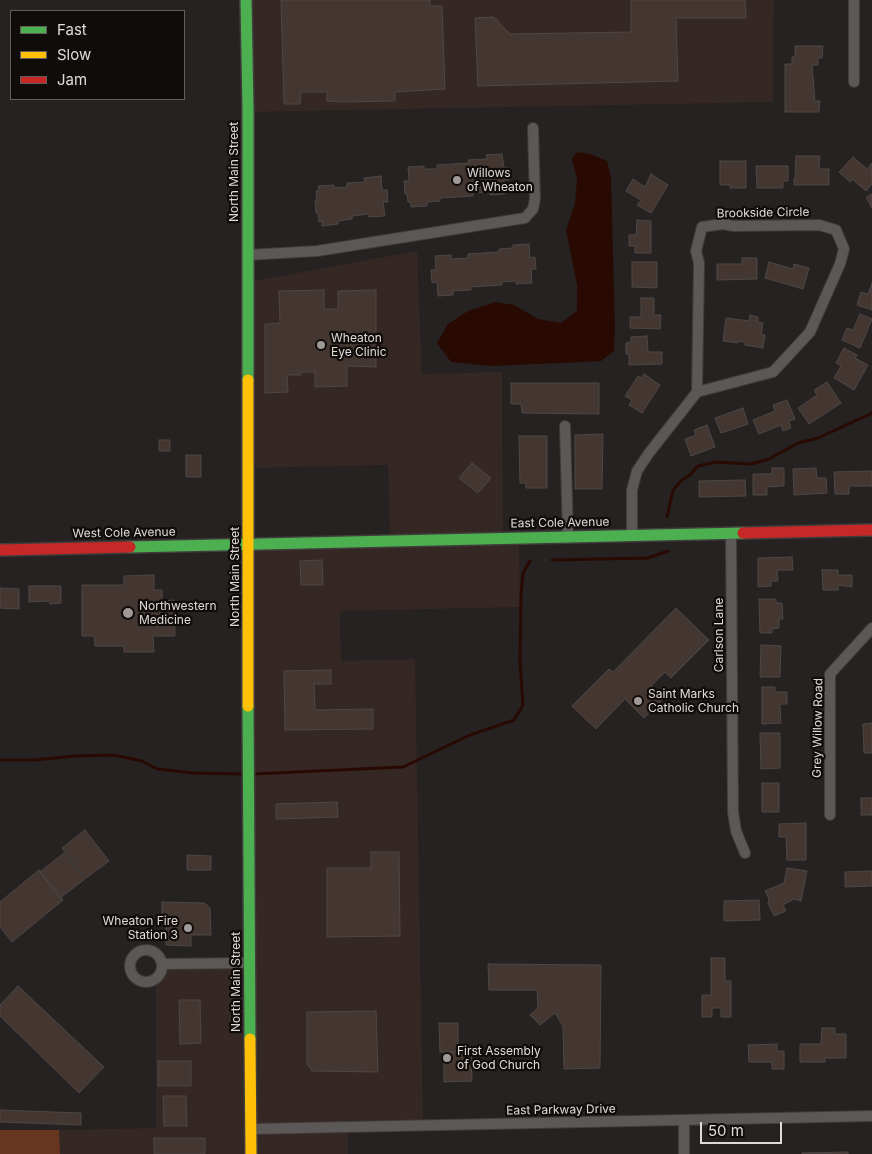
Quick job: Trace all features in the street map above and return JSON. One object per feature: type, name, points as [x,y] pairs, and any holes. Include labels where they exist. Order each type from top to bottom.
[{"type":"street","name":"North Main Street","points":[[246,0],[248,108],[248,786],[251,1154]]},
{"type":"street","points":[[854,0],[854,82]]},
{"type":"street","points":[[248,255],[317,252],[524,218],[533,209],[535,199],[533,128]]},
{"type":"street","name":"Brookside Circle","points":[[723,224],[734,226],[819,225],[836,230],[844,248],[840,264],[810,332],[773,372],[697,392],[698,263],[696,250],[702,227],[723,224]]},
{"type":"street","points":[[632,536],[632,490],[637,470],[648,453],[697,392]]},
{"type":"street","points":[[565,426],[568,537]]},
{"type":"street","name":"East Cole Avenue","points":[[248,544],[872,530]]},
{"type":"street","name":"Carlson Lane","points":[[731,534],[733,812],[736,831],[745,854]]},
{"type":"street","name":"West Cole Avenue","points":[[0,550],[248,544]]},
{"type":"street","name":"Grey Willow Road","points":[[830,814],[830,674],[872,628]]},
{"type":"street","points":[[162,964],[250,963]]},
{"type":"street","name":"East Parkway Drive","points":[[251,1129],[872,1116]]},
{"type":"street","points":[[684,1120],[684,1154]]},
{"type":"shaded area","points":[[251,0],[774,0],[773,102],[249,112]]},
{"type":"shaded area","points":[[577,152],[590,154],[607,161],[611,178],[614,351],[601,361],[492,366],[451,362],[437,343],[448,324],[468,311],[495,302],[514,305],[538,319],[561,323],[577,311],[577,285],[566,230],[575,204],[577,180],[572,159]]},
{"type":"shaded area","points":[[417,251],[422,374],[502,372],[503,535],[390,538],[388,465],[249,468],[248,282]]},
{"type":"shaded area","points":[[519,541],[520,607],[340,611],[341,661],[415,659],[423,1120],[254,1126],[251,548]]},
{"type":"shaded area","points":[[246,961],[247,1154],[60,1154],[59,1130],[156,1128],[156,962]]},
{"type":"shaded area","points":[[0,1130],[59,1130],[60,1154],[0,1154]]},
{"type":"shaded area","points":[[348,1130],[348,1154],[256,1154],[256,1133]]},
{"type":"building","points":[[281,0],[430,0],[430,6],[442,6],[445,89],[395,92],[395,101],[327,101],[327,92],[301,92],[300,104],[284,104]]},
{"type":"building","points":[[631,0],[745,0],[746,18],[676,18],[678,81],[478,86],[475,18],[494,17],[510,34],[631,32]]},
{"type":"building","points":[[795,46],[823,46],[822,58],[818,58],[818,65],[812,65],[815,101],[820,101],[819,112],[785,112],[785,64],[792,64],[792,57],[795,57]]},
{"type":"building","name":"Willows of Wheaton","points":[[502,154],[504,168],[508,168],[509,180],[504,180],[505,194],[490,195],[489,192],[472,193],[473,196],[440,198],[440,201],[427,202],[427,206],[411,207],[411,202],[408,202],[404,181],[409,181],[408,167],[424,166],[424,169],[437,169],[437,165],[469,163],[468,160],[487,159],[486,155]]},
{"type":"building","points":[[796,156],[820,156],[819,169],[829,169],[829,185],[794,185]]},
{"type":"building","points":[[853,157],[867,169],[872,163],[872,184],[866,191],[852,179],[850,182],[839,172]]},
{"type":"building","points":[[720,161],[746,161],[746,188],[730,188],[730,185],[720,185]]},
{"type":"building","points":[[756,166],[788,166],[788,181],[783,181],[783,188],[757,188]]},
{"type":"building","points":[[651,174],[668,185],[651,213],[637,205],[641,200],[626,191],[633,179],[645,187]]},
{"type":"building","points":[[381,176],[382,190],[387,190],[388,202],[383,202],[385,216],[369,217],[369,214],[352,216],[352,219],[338,221],[338,224],[322,226],[322,221],[319,222],[318,213],[316,213],[315,200],[317,200],[316,191],[319,191],[318,186],[334,185],[334,188],[347,187],[347,183],[365,182],[364,178]]},
{"type":"building","points":[[872,194],[872,208],[866,197]]},
{"type":"building","points":[[637,220],[651,221],[651,253],[635,253],[635,246],[629,246],[629,235],[636,235]]},
{"type":"building","points":[[529,244],[530,258],[535,257],[536,269],[531,269],[532,283],[516,284],[516,281],[502,282],[502,285],[471,287],[471,290],[453,291],[453,295],[438,296],[437,282],[432,283],[431,270],[436,270],[435,256],[451,255],[451,259],[468,258],[468,254],[499,252],[499,249],[513,248],[513,245]]},
{"type":"building","points":[[742,258],[757,258],[757,279],[717,280],[717,264],[742,264]]},
{"type":"building","points":[[632,262],[657,262],[657,288],[632,287]]},
{"type":"building","points":[[769,262],[793,269],[794,264],[809,268],[803,289],[765,278]]},
{"type":"building","points":[[872,283],[872,310],[857,305],[861,292],[868,294]]},
{"type":"building","name":"Wheaton Eye Clinic","points":[[324,290],[324,309],[338,309],[338,291],[376,290],[376,367],[347,366],[347,386],[315,387],[315,372],[287,375],[288,392],[265,393],[265,324],[280,323],[279,291]]},
{"type":"building","points":[[641,298],[654,298],[654,315],[661,315],[660,329],[630,328],[630,317],[641,317]]},
{"type":"building","points":[[860,314],[872,319],[860,348],[842,340],[847,328],[853,330]]},
{"type":"building","points":[[750,315],[758,317],[758,322],[763,323],[761,334],[765,335],[763,348],[745,345],[745,342],[723,341],[726,318],[749,321]]},
{"type":"building","points":[[647,336],[648,352],[662,352],[662,364],[629,365],[626,343],[631,342],[631,337]]},
{"type":"building","points":[[844,348],[857,355],[855,358],[868,365],[854,390],[834,378],[841,366],[836,363]]},
{"type":"building","points":[[644,374],[660,385],[642,413],[629,405],[632,400],[625,396],[638,376],[642,378]]},
{"type":"building","points":[[827,382],[841,403],[809,424],[798,408],[817,395],[814,390]]},
{"type":"building","points":[[511,383],[599,383],[599,414],[522,413],[521,404],[511,404]]},
{"type":"building","points":[[787,400],[795,419],[789,421],[791,428],[783,431],[781,425],[759,434],[753,420],[775,411],[773,405]]},
{"type":"building","points":[[743,408],[748,424],[721,433],[715,418]]},
{"type":"building","points":[[707,425],[715,447],[691,456],[685,439],[696,435],[694,430]]},
{"type":"building","points":[[603,434],[602,489],[575,489],[575,435]]},
{"type":"building","points":[[519,436],[547,436],[547,488],[526,488],[526,483],[520,483]]},
{"type":"building","points":[[159,440],[170,440],[170,451],[159,451]]},
{"type":"building","points":[[186,455],[201,455],[201,477],[186,477]]},
{"type":"building","points":[[472,463],[491,478],[478,493],[459,478]]},
{"type":"building","points":[[772,468],[784,468],[784,486],[767,487],[767,495],[753,495],[753,474],[772,474]]},
{"type":"building","points":[[816,468],[817,478],[826,478],[827,493],[794,495],[793,469]]},
{"type":"building","points":[[872,471],[872,486],[849,486],[849,494],[835,494],[834,472]]},
{"type":"building","points":[[745,480],[746,496],[699,497],[699,481]]},
{"type":"building","points":[[792,557],[793,570],[777,570],[778,581],[771,581],[771,586],[758,587],[758,558]]},
{"type":"building","points":[[322,560],[323,585],[301,585],[300,561]]},
{"type":"building","points":[[822,570],[838,570],[838,575],[852,575],[852,587],[838,585],[838,590],[823,590]]},
{"type":"building","name":"Northwestern Medicine","points":[[154,575],[154,590],[162,590],[162,601],[174,600],[175,636],[153,636],[154,652],[124,652],[124,646],[95,646],[94,636],[82,636],[82,585],[124,585],[124,576]]},
{"type":"building","points":[[29,586],[61,586],[61,603],[50,604],[50,601],[29,602]]},
{"type":"building","points":[[0,588],[19,589],[19,609],[0,608]]},
{"type":"building","points":[[759,599],[776,599],[776,603],[782,603],[783,619],[779,619],[779,628],[772,629],[772,633],[760,633]]},
{"type":"building","points":[[676,608],[709,640],[671,678],[665,672],[651,686],[664,698],[644,718],[625,699],[596,729],[572,706],[609,669],[613,672]]},
{"type":"building","points":[[761,645],[781,646],[780,677],[760,677]]},
{"type":"building","points":[[331,670],[331,684],[314,684],[315,710],[373,709],[373,729],[285,730],[284,671]]},
{"type":"building","points":[[762,687],[775,687],[775,692],[787,692],[787,704],[780,704],[781,723],[762,724]]},
{"type":"building","points":[[872,723],[872,753],[864,753],[863,724]]},
{"type":"building","points":[[760,733],[780,733],[780,768],[761,769]]},
{"type":"building","points":[[762,783],[779,783],[779,812],[762,812]]},
{"type":"building","points":[[861,798],[872,798],[872,815],[861,815]]},
{"type":"building","points":[[337,802],[338,817],[276,819],[276,804]]},
{"type":"building","points":[[806,823],[806,860],[787,860],[786,837],[779,837],[779,824]]},
{"type":"building","points":[[85,830],[109,861],[86,878],[62,848]]},
{"type":"building","points":[[371,852],[399,852],[400,936],[327,937],[327,868],[371,868]]},
{"type":"building","points":[[64,853],[85,879],[60,898],[40,872]]},
{"type":"building","points":[[187,855],[211,856],[211,870],[187,870]]},
{"type":"building","points":[[787,868],[807,871],[801,901],[794,899],[783,905],[786,911],[774,916],[765,891],[784,883]]},
{"type":"building","points":[[39,870],[63,900],[12,942],[0,927],[0,902]]},
{"type":"building","points":[[872,871],[872,886],[845,887],[845,872]]},
{"type":"building","points":[[759,900],[760,920],[724,921],[724,901]]},
{"type":"building","name":"Wheaton Fire Station 3","points":[[162,902],[204,903],[210,908],[211,935],[191,935],[191,946],[166,945],[166,922],[162,922]]},
{"type":"building","points":[[711,958],[725,958],[725,981],[731,981],[731,1017],[721,1017],[721,1008],[712,1008],[712,1017],[702,1017],[702,995],[711,995]]},
{"type":"building","points":[[488,964],[601,965],[600,1068],[564,1069],[563,1026],[555,1013],[540,1025],[530,1015],[538,1008],[537,990],[489,990]]},
{"type":"building","points":[[18,986],[104,1067],[79,1093],[0,1016],[0,1005]]},
{"type":"building","points":[[179,1000],[200,1000],[201,1043],[180,1044]]},
{"type":"building","points":[[376,1011],[378,1072],[312,1071],[307,1064],[307,1012]]},
{"type":"building","points":[[439,1023],[458,1023],[458,1052],[440,1052]]},
{"type":"building","points":[[822,1028],[835,1028],[835,1034],[846,1034],[846,1058],[825,1058],[825,1062],[800,1062],[800,1044],[821,1044]]},
{"type":"building","points":[[777,1044],[777,1051],[784,1051],[784,1069],[772,1069],[772,1062],[749,1062],[748,1045]]},
{"type":"building","points":[[444,1052],[471,1052],[472,1081],[444,1082]]},
{"type":"building","points":[[158,1061],[191,1061],[191,1086],[158,1086]]},
{"type":"building","points":[[163,1096],[186,1096],[187,1126],[164,1126]]},
{"type":"building","points":[[0,1110],[81,1113],[81,1125],[0,1122]]},
{"type":"building","points":[[154,1138],[205,1138],[205,1154],[154,1154]]},
{"type":"building","points":[[848,1152],[848,1154],[802,1154],[802,1153]]},
{"type":"waterway","points":[[667,517],[673,490],[698,466],[716,462],[751,464],[769,459],[798,443],[818,438],[872,413]]},
{"type":"waterway","points":[[552,560],[648,558],[668,551]]},
{"type":"waterway","points":[[253,774],[403,767],[470,735],[514,720],[523,705],[520,662],[521,595],[523,573],[530,561]]},
{"type":"waterway","points":[[0,760],[114,755],[142,761],[157,769],[193,773],[244,774]]},
{"type":"traffic: fast","points":[[246,0],[248,380]]},
{"type":"traffic: fast","points":[[130,547],[743,533]]},
{"type":"traffic: fast","points":[[248,706],[250,1039]]},
{"type":"traffic: slow","points":[[248,380],[248,706]]},
{"type":"traffic: slow","points":[[250,1039],[251,1154]]},
{"type":"traffic: jam","points":[[743,533],[872,530]]},
{"type":"traffic: jam","points":[[0,550],[130,547]]},
{"type":"place","name":"Willows of Wheaton","points":[[457,180]]},
{"type":"place","name":"Wheaton Eye Clinic","points":[[321,345]]},
{"type":"place","name":"Northwestern Medicine","points":[[128,613]]},
{"type":"place","name":"Saint Marks Catholic Church","points":[[638,701]]},
{"type":"place","name":"Wheaton Fire Station 3","points":[[188,928]]},
{"type":"place","name":"First Assembly of God Church","points":[[447,1058]]}]
